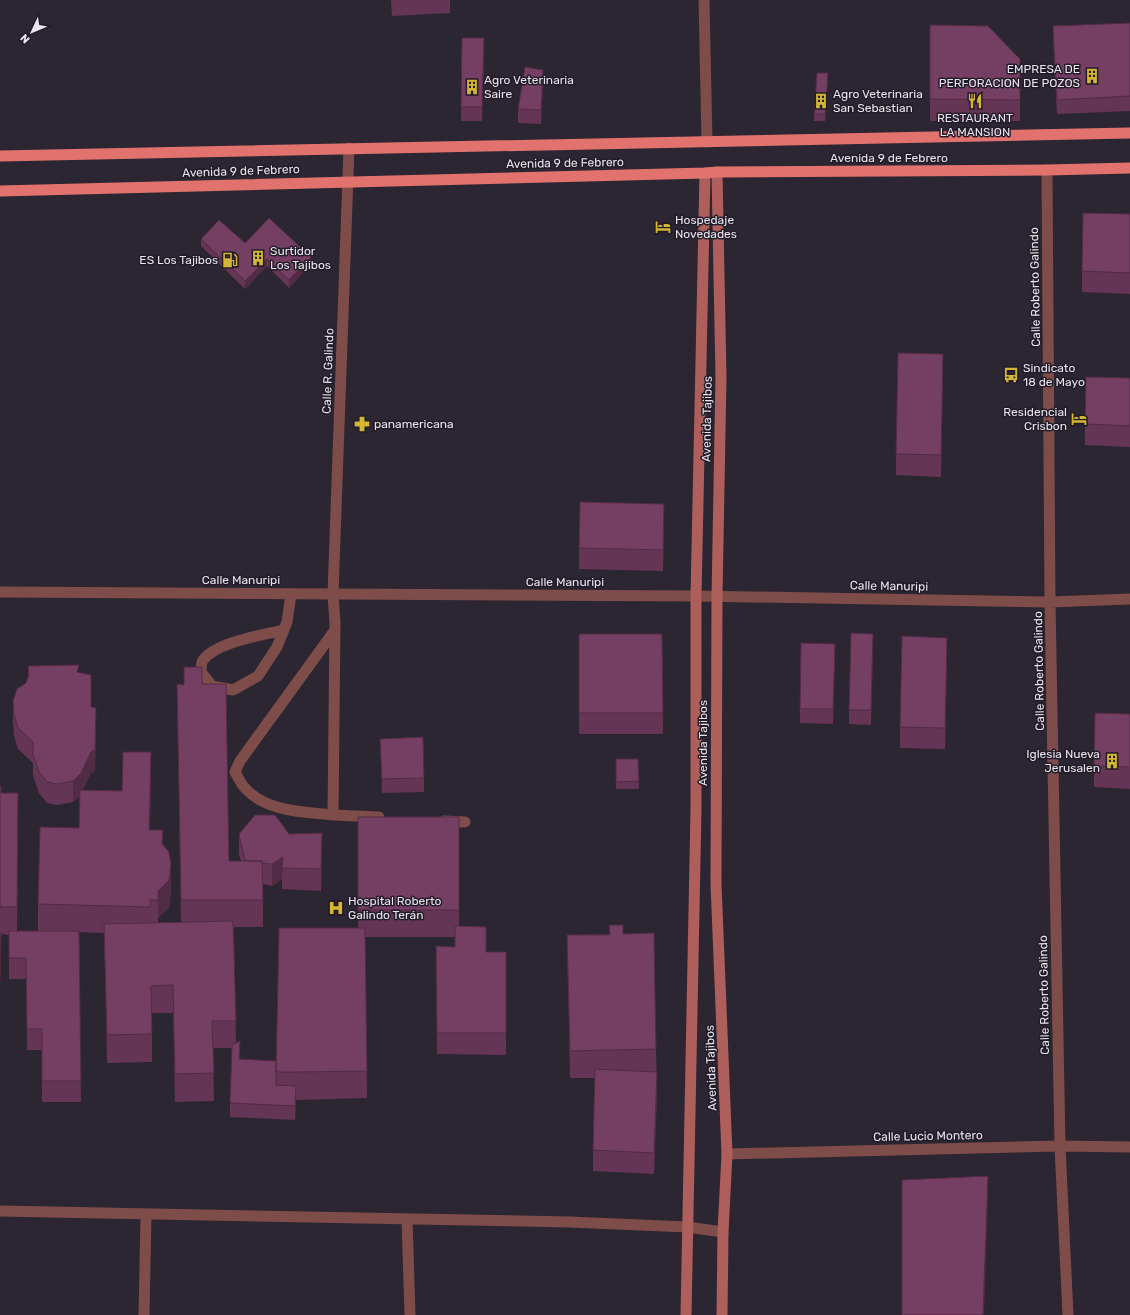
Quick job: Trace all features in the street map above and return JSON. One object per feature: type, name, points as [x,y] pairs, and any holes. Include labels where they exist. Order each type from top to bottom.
[{"type":"highway","name":"Avenida 9 de Febrero","points":[[0,156],[1130,133]]},
{"type":"highway","name":"Avenida 9 de Febrero","points":[[0,191],[717,172],[1130,168]]},
{"type":"main road","name":"Avenida Tajibos","points":[[717,172],[721,377],[717,597],[716,884],[727,1154],[723,1232],[722,1315]]},
{"type":"main road","name":"Avenida Tajibos","points":[[686,1315],[696,809],[696,596],[705,173]]},
{"type":"street","points":[[704,0],[707,142]]},
{"type":"street","name":"Calle R. Galindo","points":[[333,815],[335,630],[333,594],[349,148]]},
{"type":"street","name":"Calle Roberto Galindo","points":[[1047,170],[1050,602],[1060,1146],[1068,1315]]},
{"type":"street","name":"Calle Manuripi","points":[[0,592],[696,596],[1050,602],[1130,600]]},
{"type":"street","points":[[283,630],[244,639],[212,651],[203,661],[201,672],[212,686],[233,690],[258,676],[277,647],[286,622],[291,594]]},
{"type":"street","points":[[335,630],[240,761],[235,772],[245,788],[260,800],[278,808],[333,815],[388,818]]},
{"type":"street","points":[[434,820],[465,822]]},
{"type":"street","name":"Calle Lucio Montero","points":[[727,1154],[1060,1146],[1130,1147]]},
{"type":"street","points":[[0,1211],[570,1222],[687,1227],[723,1232]]},
{"type":"street","points":[[144,1315],[146,1215]]},
{"type":"street","points":[[407,1219],[410,1315]]},
{"type":"building","name":"EMPRESA DE PERFORACION DE POZOS","points":[[1130,23],[1130,96],[1057,100],[1053,26]]},
{"type":"building","name":"RESTAURANT LA MANSION","points":[[930,25],[988,26],[1020,59],[1020,100],[930,99]]},
{"type":"building","name":"Agro Veterinaria Saire","points":[[462,38],[484,38],[482,107],[461,107]]},
{"type":"building","points":[[525,67],[543,70],[541,110],[518,109]]},
{"type":"building","name":"Agro Veterinaria San Sebastian","points":[[817,73],[828,73],[825,114],[814,114]]},
{"type":"building","points":[[1083,213],[1130,214],[1130,273],[1082,271]]},
{"type":"building","name":"Surtidor Los Tajibos","points":[[269,218],[311,257],[289,280],[267,259],[245,281],[201,239],[219,220],[245,243]]},
{"type":"building","points":[[898,353],[943,354],[941,455],[896,454]]},
{"type":"building","points":[[1086,377],[1130,378],[1130,426],[1085,424]]},
{"type":"building","points":[[580,502],[664,504],[663,550],[579,548]]},
{"type":"building","points":[[851,633],[873,634],[871,710],[849,710]]},
{"type":"building","points":[[579,634],[662,634],[663,713],[579,713]]},
{"type":"building","points":[[902,636],[947,638],[945,728],[900,727]]},
{"type":"building","points":[[801,643],[835,644],[833,709],[800,709]]},
{"type":"building","points":[[79,665],[77,672],[91,675],[91,707],[96,708],[95,750],[91,752],[81,773],[73,781],[57,784],[47,782],[39,772],[33,755],[33,742],[18,728],[14,715],[13,701],[17,689],[26,683],[29,674],[28,666]]},
{"type":"building","points":[[184,667],[202,667],[202,684],[226,684],[229,861],[262,861],[263,900],[181,900],[177,684],[184,685]]},
{"type":"building","points":[[1095,713],[1130,714],[1130,767],[1094,766]]},
{"type":"building","points":[[423,737],[424,778],[382,779],[380,739]]},
{"type":"building","points":[[123,752],[151,752],[149,830],[163,830],[162,844],[169,852],[171,864],[169,880],[158,891],[158,900],[150,900],[150,907],[38,904],[40,827],[79,828],[80,790],[122,791]]},
{"type":"building","points":[[616,759],[638,759],[639,781],[616,782]]},
{"type":"building","points":[[0,786],[1,793],[18,793],[17,907],[0,907]]},
{"type":"building","points":[[255,815],[275,815],[289,834],[322,833],[321,869],[282,868],[283,857],[272,864],[262,863],[262,861],[245,860],[239,834]]},
{"type":"building","points":[[358,817],[459,817],[459,910],[358,910]]},
{"type":"building","points":[[233,921],[236,1021],[212,1021],[214,1073],[175,1074],[173,985],[151,986],[152,1034],[107,1035],[104,924]]},
{"type":"building","points":[[609,925],[623,925],[623,934],[654,933],[656,1049],[570,1051],[567,935],[610,935]]},
{"type":"building","points":[[455,926],[486,927],[486,952],[506,952],[506,1033],[437,1033],[436,946],[455,947]]},
{"type":"building","points":[[279,928],[365,928],[367,1071],[276,1072]]},
{"type":"building","points":[[9,931],[79,931],[81,1081],[42,1081],[42,1029],[27,1029],[26,958],[9,958]]},
{"type":"building","points":[[0,933],[1,933],[0,966]]},
{"type":"building","points":[[240,1041],[239,1059],[276,1061],[276,1085],[296,1086],[295,1106],[230,1103],[232,1045]]},
{"type":"building","points":[[595,1069],[657,1072],[654,1153],[593,1150]]},
{"type":"building","points":[[988,1176],[983,1315],[902,1315],[902,1180]]},
{"type":"place","name":"EMPRESA DE PERFORACION DE POZOS","points":[[1092,76]]},
{"type":"place","name":"Agro Veterinaria Saire","points":[[472,87]]},
{"type":"place","name":"Agro Veterinaria San Sebastian","points":[[821,101]]},
{"type":"place","name":"RESTAURANT LA MANSION","points":[[975,101]]},
{"type":"place","name":"Hospedaje Novedades","points":[[663,227]]},
{"type":"place","name":"Surtidor Los Tajibos","points":[[258,258]]},
{"type":"place","name":"ES Los Tajibos","points":[[230,260]]},
{"type":"place","name":"Sindicato 18 de Mayo","points":[[1011,375]]},
{"type":"place","name":"Residencial Crisbon","points":[[1079,419]]},
{"type":"place","name":"panamericana","points":[[362,424]]},
{"type":"place","name":"Iglesia Nueva Jerusalen","points":[[1112,761]]},
{"type":"place","name":"Hospital Roberto Galindo Terán","points":[[336,908]]}]
